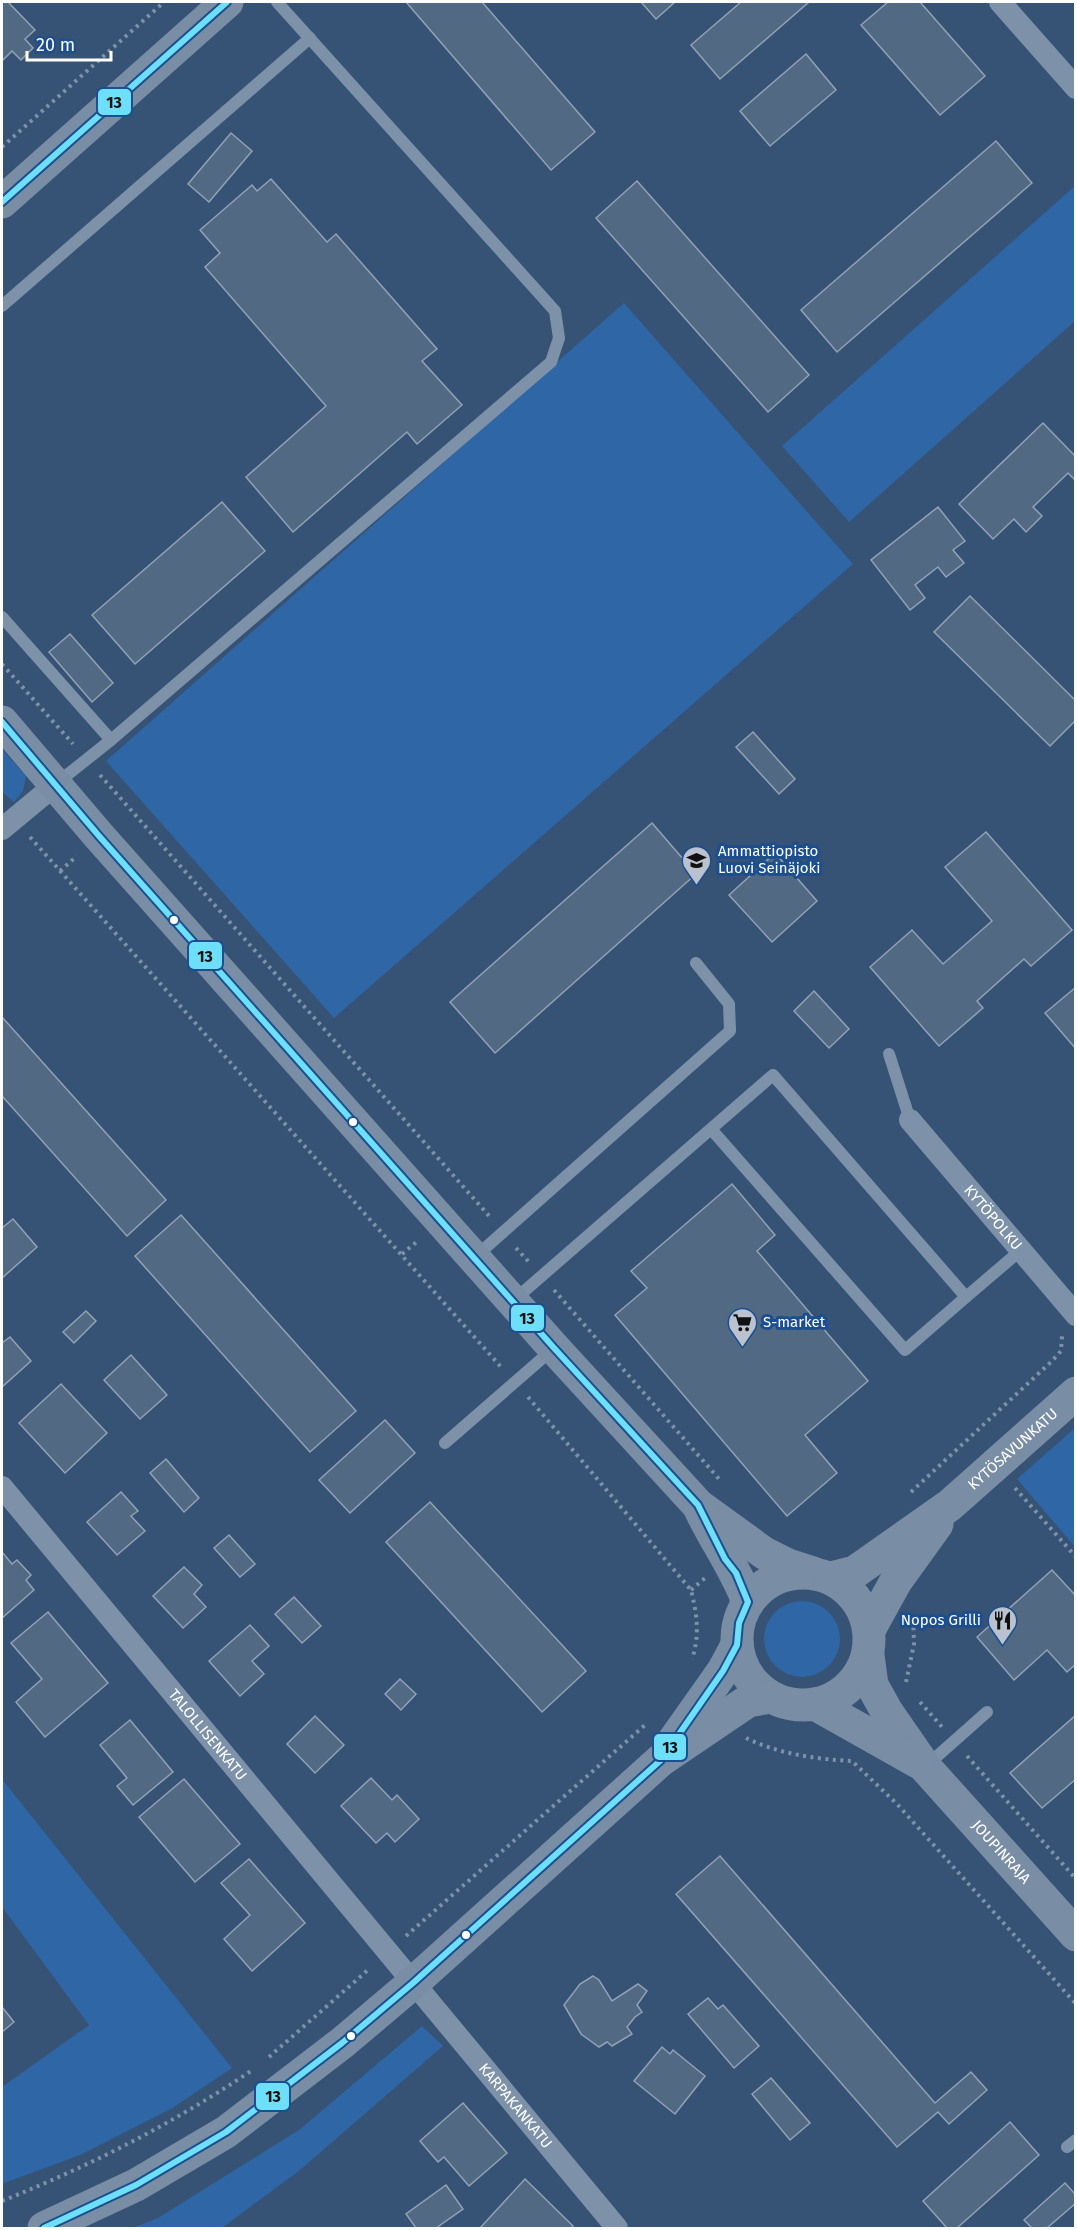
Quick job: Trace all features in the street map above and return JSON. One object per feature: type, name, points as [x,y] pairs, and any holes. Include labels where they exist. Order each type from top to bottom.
[{"type":"street","points":[[2,202],[227,2]]},
{"type":"street","points":[[1000,2],[1076,88]]},
{"type":"street","points":[[2,722],[55,785],[474,1258],[698,1505],[764,1553],[788,1565],[822,1576],[849,1591],[862,1609],[868,1642],[860,1673],[848,1688],[833,1699],[815,1704],[792,1704],[771,1697],[754,1684],[742,1666],[737,1645],[739,1623],[747,1602],[760,1588],[776,1578],[794,1573],[822,1576]]},
{"type":"street","points":[[8,824],[55,785]]},
{"type":"street","name":"KYTÖPOLKU","points":[[910,1120],[1021,1250],[1069,1323]]},
{"type":"street","name":"KYTÖSAVUNKATU","points":[[822,1576],[855,1572],[950,1505],[1076,1393]]},
{"type":"street","name":"TALOLLISENKATU","points":[[2,1487],[413,1983]]},
{"type":"street","points":[[698,1505],[726,1559],[736,1573],[747,1602]]},
{"type":"street","name":"KYTÖSAVUNKATU","points":[[868,1642],[897,1581],[950,1505]]},
{"type":"street","name":"JOUPINRAJA","points":[[868,1642],[873,1685],[887,1712],[925,1767],[1076,1935]]},
{"type":"street","points":[[44,2229],[136,2185],[226,2132],[342,2043],[413,1983],[661,1760],[713,1707],[723,1671],[737,1645]]},
{"type":"street","points":[[713,1707],[771,1697]]},
{"type":"street","name":"JOUPINRAJA","points":[[815,1704],[925,1767]]},
{"type":"street","name":"KARPAKANKATU","points":[[413,1983],[617,2229]]},
{"type":"lane","points":[[55,785],[111,740],[551,362],[559,338],[555,311],[277,2]]},
{"type":"lane","points":[[2,306],[310,38]]},
{"type":"lane","points":[[2,616],[111,740]]},
{"type":"lane","points":[[474,1258],[730,1031],[729,1005],[696,963]]},
{"type":"lane","points":[[889,1054],[910,1120]]},
{"type":"lane","points":[[513,1301],[773,1075],[966,1297]]},
{"type":"lane","points":[[711,1129],[905,1350],[1021,1250]]},
{"type":"lane","points":[[445,1443],[554,1348]]},
{"type":"lane","points":[[925,1767],[987,1712]]},
{"type":"path","points":[[2,147],[164,2]]},
{"type":"path","points":[[8,824],[515,1382],[691,1590],[698,1617],[696,1648],[685,1679],[742,1736],[762,1746],[821,1760],[852,1761],[897,1803],[1076,2004]]},
{"type":"path","points":[[908,1495],[1052,1362],[1061,1351],[1069,1323]]},
{"type":"path","points":[[973,1435],[1076,1557]]},
{"type":"path","points":[[918,1700],[1076,1879]]},
{"type":"path","points":[[268,2058],[649,1722]]},
{"type":"path","points":[[2,2201],[147,2136],[259,2066]]},
{"type":"shaded area","points":[[1075,186],[1075,321],[849,522],[782,446]]},
{"type":"shaded area","points":[[624,303],[853,564],[334,1018],[106,761]]},
{"type":"shaded area","points":[[2,749],[26,776],[23,791],[14,802],[2,792]]},
{"type":"shaded area","points":[[1075,1428],[1075,1547],[1017,1479]]},
{"type":"shaded area","points":[[802,1601],[816,1604],[829,1612],[837,1625],[840,1639],[837,1653],[829,1666],[816,1674],[802,1677],[788,1674],[775,1666],[767,1653],[764,1639],[767,1625],[775,1612],[788,1604]]},
{"type":"shaded area","points":[[2,1779],[232,2068],[171,2109],[80,2155],[2,2184],[2,2087],[89,2025],[2,1907]]},
{"type":"shaded area","points":[[422,2026],[443,2046],[300,2170],[222,2228],[132,2228],[158,2218],[299,2130]]},
{"type":"building","points":[[2,2],[8,2],[35,30],[25,39],[33,48],[21,60],[12,51],[2,61]]},
{"type":"building","points":[[406,2],[482,2],[595,132],[551,170]]},
{"type":"building","points":[[641,2],[675,2],[656,19]]},
{"type":"building","points":[[741,2],[809,2],[720,79],[691,45]]},
{"type":"building","points":[[888,2],[920,2],[985,76],[940,115],[861,25]]},
{"type":"building","points":[[806,54],[836,90],[770,146],[740,111]]},
{"type":"building","points":[[231,133],[252,151],[209,202],[188,184]]},
{"type":"building","points":[[996,141],[1032,183],[837,352],[801,310]]},
{"type":"building","points":[[271,179],[327,242],[336,234],[437,349],[422,361],[462,405],[417,444],[407,432],[293,532],[246,477],[326,406],[205,267],[220,253],[200,230],[252,185],[257,191]]},
{"type":"building","points":[[637,181],[809,375],[768,412],[596,218]]},
{"type":"building","points":[[1043,423],[1076,457],[1076,481],[1068,473],[1033,507],[1042,516],[1026,532],[1014,519],[993,539],[959,504]]},
{"type":"building","points":[[222,502],[265,551],[135,664],[92,615]]},
{"type":"building","points":[[938,507],[965,541],[953,550],[964,563],[946,577],[938,567],[915,585],[925,598],[910,610],[871,560]]},
{"type":"building","points":[[970,596],[1076,701],[1076,720],[1050,746],[934,632]]},
{"type":"building","points":[[70,634],[113,683],[92,702],[49,652]]},
{"type":"building","points":[[753,732],[795,779],[779,794],[736,747]]},
{"type":"building","points":[[652,823],[696,874],[495,1053],[450,1002]]},
{"type":"building","points":[[986,832],[1072,930],[1031,966],[1024,959],[977,1001],[983,1008],[939,1046],[870,967],[912,930],[943,964],[992,921],[945,867]]},
{"type":"building","points":[[775,853],[817,901],[772,942],[729,895]]},
{"type":"building","points":[[1076,987],[1076,1049],[1045,1013]]},
{"type":"building","points":[[814,991],[849,1029],[829,1048],[794,1011]]},
{"type":"building","points":[[2,1017],[166,1200],[127,1236],[2,1096]]},
{"type":"building","name":"S-market","points":[[732,1184],[775,1235],[757,1251],[868,1381],[805,1435],[837,1473],[787,1516],[615,1315],[647,1288],[631,1271]]},
{"type":"building","points":[[181,1215],[356,1411],[310,1452],[135,1256]]},
{"type":"building","points":[[13,1219],[37,1247],[2,1278],[2,1228]]},
{"type":"building","points":[[86,1311],[96,1321],[74,1343],[63,1332]]},
{"type":"building","points":[[10,1337],[31,1361],[2,1387],[2,1343]]},
{"type":"building","points":[[131,1355],[167,1395],[140,1419],[104,1380]]},
{"type":"building","points":[[61,1384],[107,1433],[65,1473],[19,1423]]},
{"type":"building","points":[[385,1420],[415,1453],[350,1513],[319,1480]]},
{"type":"building","points":[[166,1459],[199,1498],[184,1512],[150,1473]]},
{"type":"building","points":[[121,1492],[138,1511],[131,1516],[145,1531],[117,1555],[87,1522]]},
{"type":"building","points":[[430,1502],[586,1671],[542,1712],[386,1542]]},
{"type":"building","points":[[229,1535],[255,1564],[240,1577],[214,1548]]},
{"type":"building","points":[[2,1552],[12,1564],[17,1560],[31,1575],[26,1580],[34,1590],[2,1618]]},
{"type":"building","points":[[184,1567],[202,1585],[194,1594],[206,1607],[183,1628],[153,1596]]},
{"type":"building","points":[[1052,1570],[1076,1596],[1076,1664],[1067,1672],[1047,1650],[1014,1680],[977,1637]]},
{"type":"building","points":[[294,1597],[321,1626],[302,1643],[275,1614]]},
{"type":"building","points":[[48,1612],[108,1683],[45,1737],[16,1702],[42,1679],[11,1643]]},
{"type":"building","points":[[250,1625],[269,1646],[252,1661],[264,1674],[240,1696],[209,1661]]},
{"type":"building","points":[[400,1679],[416,1694],[401,1710],[385,1694]]},
{"type":"building","points":[[1076,1715],[1076,1779],[1042,1808],[1010,1773]]},
{"type":"building","points":[[315,1716],[344,1745],[315,1773],[287,1744]]},
{"type":"building","points":[[130,1720],[173,1772],[133,1805],[117,1786],[127,1778],[100,1745]]},
{"type":"building","points":[[371,1778],[392,1800],[397,1795],[419,1819],[395,1842],[387,1833],[376,1843],[341,1806]]},
{"type":"building","points":[[184,1779],[240,1844],[195,1882],[139,1817]]},
{"type":"building","points":[[720,1856],[935,2103],[971,2072],[987,2090],[949,2124],[938,2112],[897,2147],[676,1894]]},
{"type":"building","points":[[249,1859],[305,1923],[252,1971],[224,1939],[250,1915],[221,1883]]},
{"type":"building","points":[[593,1976],[599,1980],[612,2001],[638,1984],[647,1991],[637,2005],[642,2012],[627,2027],[632,2034],[612,2046],[607,2042],[599,2047],[581,2034],[564,2005],[580,1984]]},
{"type":"building","points":[[708,1998],[718,2009],[723,2005],[759,2046],[734,2068],[688,2014]]},
{"type":"building","points":[[2,2007],[14,2022],[2,2032]]},
{"type":"building","points":[[662,2047],[670,2054],[673,2050],[705,2076],[675,2114],[634,2081]]},
{"type":"building","points":[[771,2078],[810,2123],[790,2140],[752,2094]]},
{"type":"building","points":[[463,2103],[507,2153],[469,2186],[444,2157],[438,2162],[420,2141]]},
{"type":"building","points":[[1010,2122],[1039,2155],[957,2228],[947,2228],[923,2201]]},
{"type":"building","points":[[525,2179],[573,2226],[571,2228],[480,2228]]},
{"type":"building","points":[[1065,2183],[1076,2195],[1076,2203],[1047,2228],[1032,2228],[1024,2220]]},
{"type":"building","points":[[446,2185],[463,2209],[436,2228],[416,2228],[406,2214]]},
{"type":"transit line","name":"13","points":[[2,202],[227,2]]},
{"type":"transit line","name":"13","points":[[2,722],[99,836],[554,1348],[698,1505],[725,1559],[736,1573],[748,1602],[739,1623],[737,1645],[723,1671],[661,1760],[413,1983],[342,2043],[226,2132],[136,2185],[44,2228]]},
{"type":"place","name":"Ammattiopisto Luovi Seinäjoki","points":[[697,886]]},
{"type":"place","name":"S-market","points":[[742,1348]]},
{"type":"place","name":"Nopos Grilli","points":[[1002,1646]]}]
